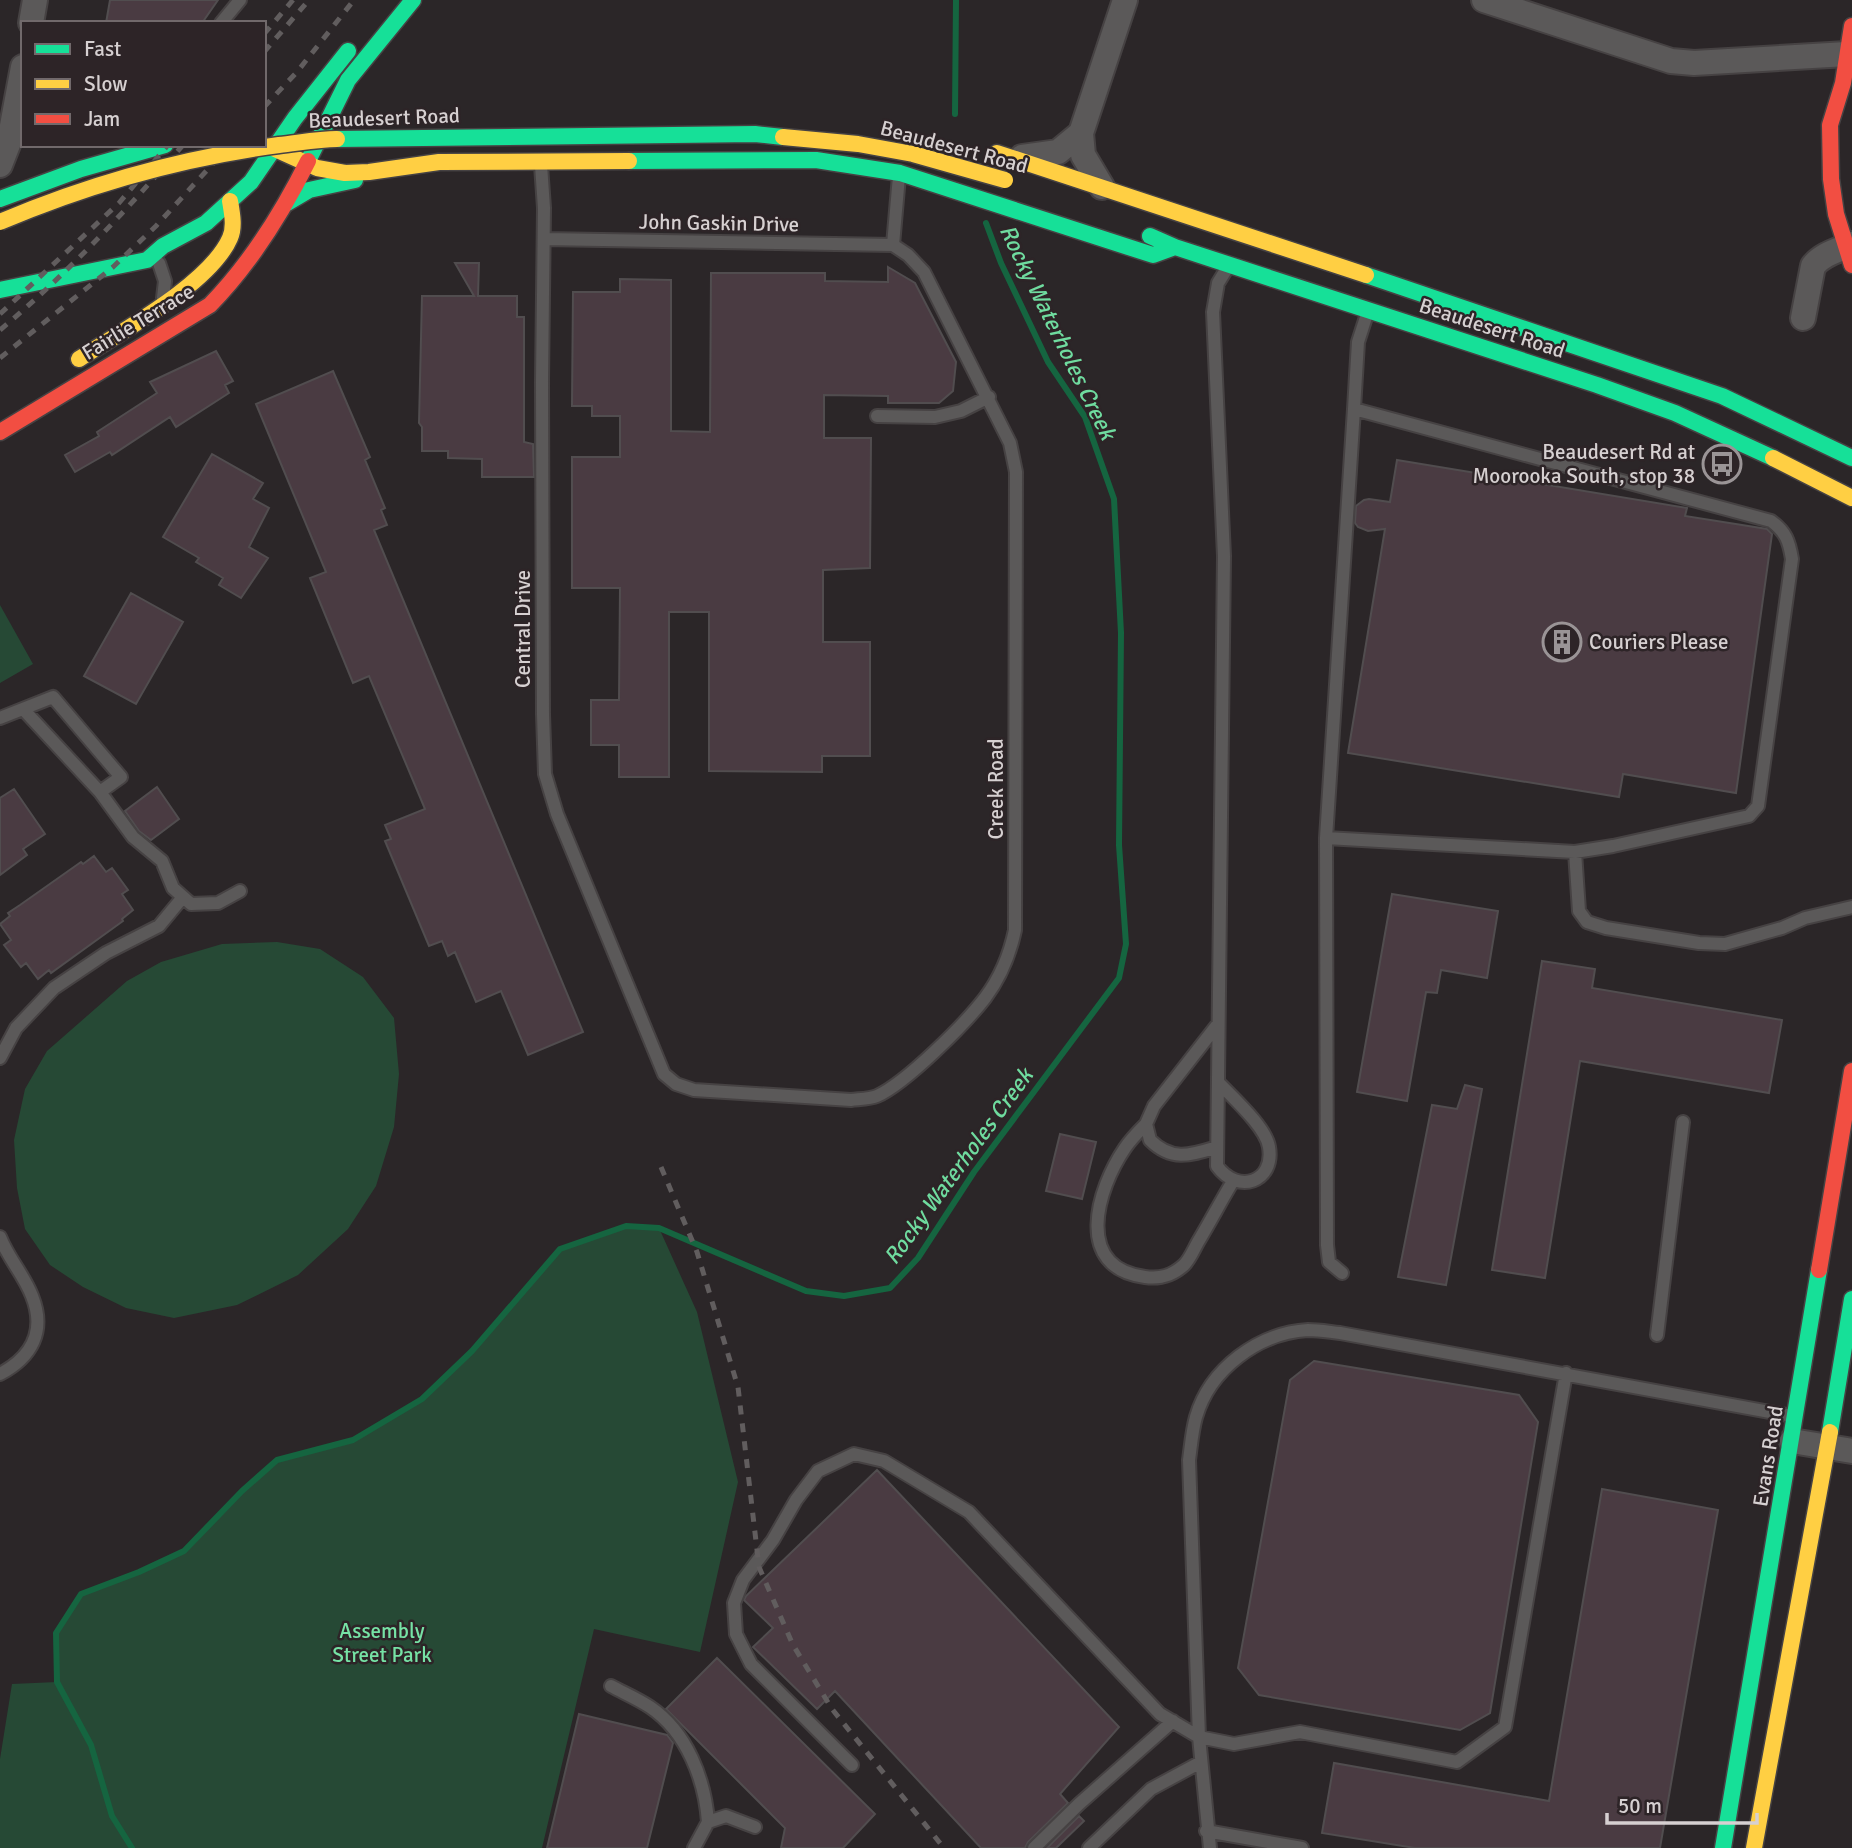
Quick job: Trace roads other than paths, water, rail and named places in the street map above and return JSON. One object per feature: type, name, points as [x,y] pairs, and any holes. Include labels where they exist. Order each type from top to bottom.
[{"type":"main road","name":"Fairlie Terrace","points":[[0,432],[210,305],[234,279],[287,203],[348,80],[413,0]]},
{"type":"main road","points":[[1850,252],[1836,214],[1831,179],[1830,125],[1843,83],[1852,26]]},
{"type":"main road","points":[[153,261],[163,246],[206,223],[251,182],[325,78],[354,43]]},
{"type":"main road","points":[[1843,83],[1851,124]]},
{"type":"main road","name":"Beaudesert Road","points":[[276,124],[349,117]]},
{"type":"main road","name":"Beaudesert Road","points":[[0,222],[54,199],[137,174],[235,151],[329,139],[755,134],[858,144],[1101,187],[1710,391],[1852,458]]},
{"type":"main road","points":[[0,198],[53,177],[156,147]]},
{"type":"main road","name":"Beaudesert Road","points":[[978,147],[1008,169]]},
{"type":"main road","points":[[275,149],[314,148],[346,153],[527,150],[533,151],[541,162]]},
{"type":"main road","points":[[275,149],[307,164],[334,172],[369,172],[439,162],[816,160],[900,173],[1153,255],[1175,247]]},
{"type":"main road","points":[[287,203],[309,190],[357,179],[369,172]]},
{"type":"main road","name":"Fairlie Terrace","points":[[60,371],[161,305],[226,249],[231,237],[233,214],[230,201]]},
{"type":"main road","name":"Beaudesert Road","points":[[1138,230],[1175,247],[1675,413],[1740,441],[1852,498]]},
{"type":"main road","points":[[0,290],[153,261],[182,262],[234,279]]},
{"type":"main road","points":[[1831,447],[1852,444]]},
{"type":"main road","name":"Evans Road","points":[[1723,1848],[1852,1071]]},
{"type":"main road","points":[[1754,1848],[1840,1449],[1852,1299]]},
{"type":"street","points":[[31,21],[35,0]]},
{"type":"street","points":[[1101,187],[1083,155],[1081,133],[1125,0]]},
{"type":"street","points":[[1484,0],[1648,56],[1671,61],[1695,63],[1847,54]]},
{"type":"street","points":[[0,165],[9,142],[21,78]]},
{"type":"street","points":[[1008,169],[1041,152],[1058,152],[1081,133]]},
{"type":"street","points":[[1803,318],[1813,266],[1817,260],[1850,252]]},
{"type":"street","points":[[1794,1429],[1840,1449]]},
{"type":"lane","points":[[223,21],[240,0]]},
{"type":"lane","name":"Central Drive","points":[[541,162],[544,239],[542,548],[545,774],[557,814],[664,1074]]},
{"type":"lane","points":[[893,245],[900,173]]},
{"type":"lane","name":"John Gaskin Drive","points":[[544,239],[893,245]]},
{"type":"lane","name":"Creek Road","points":[[664,1074],[676,1084],[694,1090],[851,1100],[876,1097],[904,1079],[985,998],[1011,950],[1016,930],[1016,472],[1010,443],[989,397],[924,272],[908,255],[893,245]]},
{"type":"lane","points":[[153,261],[165,282],[161,305]]},
{"type":"lane","points":[[1218,1082],[1261,1130],[1269,1145],[1265,1171],[1254,1181],[1237,1183],[1224,1176],[1217,1166],[1224,556],[1213,312],[1218,283],[1230,264]]},
{"type":"lane","points":[[1342,1273],[1329,1262],[1327,1245],[1326,838],[1358,342],[1368,309]]},
{"type":"lane","points":[[877,416],[935,416],[961,411],[989,397]]},
{"type":"lane","points":[[1326,838],[1575,852],[1749,816],[1758,806],[1792,559],[1788,537],[1770,521],[1354,409]]},
{"type":"lane","points":[[0,718],[53,697],[121,777],[100,792]]},
{"type":"lane","points":[[23,709],[100,792],[133,837],[162,861],[173,888],[191,904],[218,903],[240,891]]},
{"type":"lane","points":[[1575,852],[1578,911],[1587,922],[1606,928],[1699,943],[1725,944],[1782,928],[1805,918],[1852,907]]},
{"type":"lane","points":[[0,1058],[16,1028],[54,988],[106,953],[159,926],[183,897]]},
{"type":"lane","points":[[1219,1024],[1154,1106],[1146,1124],[1125,1146],[1107,1180],[1097,1215],[1098,1238],[1105,1256],[1115,1268],[1131,1275],[1168,1277],[1186,1264],[1233,1181]]},
{"type":"lane","points":[[1657,1335],[1682,1122]]},
{"type":"lane","points":[[1146,1124],[1150,1140],[1168,1153],[1189,1156],[1217,1147]]},
{"type":"lane","points":[[0,1237],[32,1296],[37,1338],[26,1356],[0,1374]]},
{"type":"lane","points":[[1210,1848],[1206,1831],[1199,1737],[1189,1460],[1196,1417],[1212,1384],[1237,1356],[1272,1338],[1307,1330],[1340,1333],[1566,1373],[1794,1429]]},
{"type":"lane","points":[[852,1765],[751,1664],[736,1634],[734,1603],[743,1580],[818,1471],[854,1454],[884,1461],[969,1512],[1160,1714],[1199,1737],[1234,1745],[1300,1732],[1457,1762],[1505,1727],[1566,1373]]},
{"type":"lane","points":[[611,1686],[649,1707],[680,1737],[695,1767],[706,1803],[708,1822],[694,1848]]},
{"type":"lane","points":[[1034,1848],[1079,1804],[1173,1721]]},
{"type":"lane","points":[[1089,1848],[1151,1789],[1201,1762]]},
{"type":"lane","points":[[708,1822],[726,1816],[755,1827]]},
{"type":"lane","points":[[1206,1831],[1302,1848]]},
{"type":"waterway","points":[[955,114],[956,0]]},
{"type":"waterway","name":"Rocky Waterholes Creek","points":[[132,1848],[112,1816],[91,1745],[57,1682],[56,1633],[81,1594],[184,1551],[242,1491],[277,1460],[353,1440],[422,1399],[472,1351],[560,1249],[626,1226],[659,1228],[806,1291],[844,1296],[890,1288],[918,1258],[974,1172],[1119,978],[1126,944],[1119,845],[1121,633],[1114,499],[1085,417],[1048,362],[1001,263],[986,223]]},
{"type":"railway","points":[[266,32],[293,0]]},
{"type":"railway","points":[[266,50],[309,0]]},
{"type":"railway","points":[[266,105],[297,72],[354,0]]},
{"type":"railway","points":[[0,314],[119,203],[166,147]]},
{"type":"railway","points":[[0,330],[49,287],[95,241],[181,147]]},
{"type":"railway","points":[[0,358],[113,267],[156,226],[228,147]]},
{"type":"railway","points":[[661,1167],[697,1252],[738,1387],[759,1567],[793,1645],[832,1709],[944,1848]]},
{"type":"place","name":"Beaudesert Rd at Moorooka South, stop 38","points":[[1722,464]]},
{"type":"place","name":"Couriers Please","points":[[1562,642]]},
{"type":"park label","name":"Assembly Street Park","points":[[382,1643]]}]
